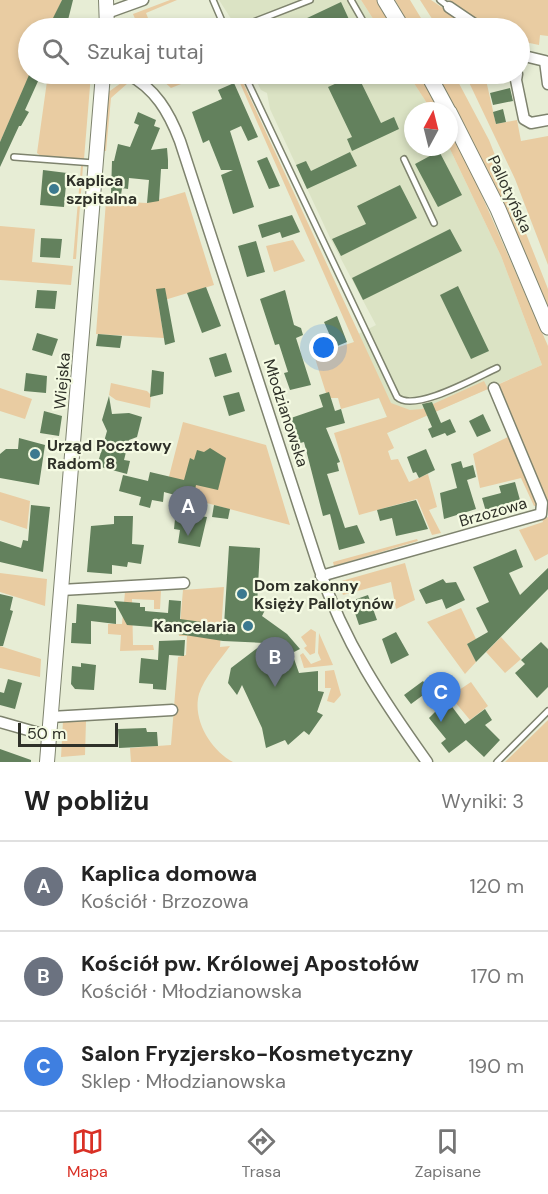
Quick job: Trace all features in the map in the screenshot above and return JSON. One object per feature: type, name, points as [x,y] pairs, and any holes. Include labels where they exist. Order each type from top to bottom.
[{"type":"main road","points":[[385,0],[396,18]]},
{"type":"main road","name":"Pallotyńska","points":[[434,84],[443,102]]},
{"type":"main road","name":"Pallotyńska","points":[[458,130],[498,209],[548,327]]},
{"type":"street","points":[[107,7],[143,0]]},
{"type":"street","points":[[444,3],[466,18]]},
{"type":"street","points":[[530,60],[545,61],[548,84]]},
{"type":"street","name":"Wiejska","points":[[47,762],[102,84]]},
{"type":"street","name":"Młodzianowska","points":[[143,84],[162,103],[177,131],[321,576],[359,661],[427,762]]},
{"type":"street","points":[[517,84],[524,119],[531,123],[548,120]]},
{"type":"street","name":"Brzozowa","points":[[321,576],[541,513],[543,503],[494,388]]},
{"type":"street","points":[[61,590],[184,583]]},
{"type":"street","points":[[51,717],[172,710]]},
{"type":"street","points":[[0,722],[49,736]]},
{"type":"lane","points":[[213,0],[221,18]]},
{"type":"lane","points":[[264,18],[310,0]]},
{"type":"lane","points":[[351,0],[361,18]]},
{"type":"lane","points":[[249,84],[397,397],[405,402],[420,401],[497,368]]},
{"type":"lane","points":[[14,157],[96,163]]},
{"type":"lane","points":[[404,159],[434,223]]},
{"type":"lane","points":[[497,762],[548,711]]},
{"type":"shaded area","points":[[0,0],[62,0],[54,18],[18,18],[18,84],[26,84],[0,142]]},
{"type":"shaded area","points":[[170,0],[177,0],[146,13],[148,18],[135,18],[133,14]]},
{"type":"shaded area","points":[[219,0],[361,0],[373,18],[231,18]]},
{"type":"shaded area","points":[[361,0],[377,0],[388,18],[373,18]]},
{"type":"shaded area","points":[[395,0],[410,0],[421,18],[405,18]]},
{"type":"shaded area","points":[[420,0],[431,0],[458,18],[432,18]]},
{"type":"shaded area","points":[[449,0],[548,0],[548,36],[540,35],[539,45],[530,43],[530,18],[475,18]]},
{"type":"shaded area","points":[[47,84],[90,84],[84,159],[42,157],[37,153]]},
{"type":"shaded area","points":[[120,84],[127,84],[111,98],[106,151],[103,151],[107,93]]},
{"type":"shaded area","points":[[167,84],[181,84],[171,88]]},
{"type":"shaded area","points":[[240,84],[244,84],[391,403],[410,410],[422,409],[484,381],[488,389],[387,433],[394,448],[388,451],[391,460],[398,459],[409,482],[428,474],[437,507],[429,510],[441,533],[432,535],[417,499],[359,515],[334,433],[387,417],[379,398],[341,409],[338,398],[331,398],[326,393],[314,355],[354,342]]},
{"type":"shaded area","points":[[258,84],[414,84],[426,102],[404,102],[404,156],[453,156],[501,256],[542,365],[387,433],[381,419],[387,417],[352,337],[376,325],[331,240],[270,109],[267,93],[261,90]]},
{"type":"shaded area","points":[[414,84],[425,84],[435,102],[426,102]]},
{"type":"shaded area","points":[[442,84],[459,84],[489,140],[548,289],[548,306],[493,181],[458,114],[458,102],[452,102]]},
{"type":"shaded area","points":[[470,84],[487,84],[496,124],[517,120],[521,141],[548,136],[548,265],[515,179]]},
{"type":"shaded area","points":[[458,146],[548,346],[548,503],[497,385],[542,365],[501,256],[453,156],[458,156]]},
{"type":"shaded area","points":[[81,166],[83,166],[76,259],[73,259]]},
{"type":"shaded area","points":[[185,192],[214,285],[158,302],[164,338],[96,334],[106,201],[147,203]]},
{"type":"shaded area","points":[[0,226],[35,229],[32,262],[73,266],[71,285],[0,280]]},
{"type":"shaded area","points":[[293,240],[305,261],[274,272],[266,246]]},
{"type":"shaded area","points":[[111,383],[147,391],[151,395],[150,408],[116,400],[109,395]]},
{"type":"shaded area","points":[[0,388],[32,399],[25,419],[0,411]]},
{"type":"shaded area","points":[[183,422],[266,445],[290,525],[165,492]]},
{"type":"shaded area","points":[[510,436],[540,505],[534,506],[521,478],[480,488],[473,454]]},
{"type":"shaded area","points":[[0,492],[30,501],[27,529],[0,520]]},
{"type":"shaded area","points":[[548,517],[548,554],[535,561],[519,530],[543,522],[542,519]]},
{"type":"shaded area","points":[[417,539],[418,541],[334,566],[333,562]]},
{"type":"shaded area","points":[[405,563],[415,600],[396,609],[391,582],[343,595],[338,582]]},
{"type":"shaded area","points":[[0,573],[47,579],[45,606],[0,592]]},
{"type":"shaded area","points":[[224,587],[220,647],[230,646],[213,669],[199,694],[198,714],[211,742],[217,750],[233,762],[131,762],[130,748],[171,745],[178,657],[186,655],[187,636],[179,636],[183,590]]},
{"type":"shaded area","points":[[161,591],[160,609],[154,609],[154,600],[132,599],[133,645],[153,645],[154,650],[120,651],[121,635],[108,634],[108,624],[122,624],[125,592]]},
{"type":"shaded area","points":[[461,608],[476,639],[467,644],[476,662],[465,674],[427,622]]},
{"type":"shaded area","points":[[311,629],[316,632],[315,653],[310,655],[304,648],[307,646],[301,637]]},
{"type":"shaded area","points":[[319,633],[333,665],[304,668],[300,655],[303,653],[311,664],[321,660],[318,653]]},
{"type":"shaded area","points":[[501,637],[521,659],[505,673],[486,652]]},
{"type":"shaded area","points":[[0,646],[41,659],[40,677],[0,668]]},
{"type":"shaded area","points":[[334,670],[341,695],[334,703],[327,701],[331,688],[325,688],[325,671]]},
{"type":"shaded area","points":[[471,682],[488,706],[470,720],[450,696]]},
{"type":"shaded area","points":[[548,720],[548,762],[505,762]]},
{"type":"shaded area","points":[[63,721],[86,721],[85,755],[61,757]]},
{"type":"building","points":[[62,0],[73,0],[68,18],[53,18]]},
{"type":"building","points":[[341,2],[348,18],[307,18]]},
{"type":"building","points":[[25,84],[37,84],[25,110],[29,112],[19,126],[0,167],[0,142]]},
{"type":"building","points":[[234,84],[258,137],[248,141],[241,126],[230,131],[254,207],[233,214],[221,175],[233,170],[221,170],[209,140],[203,143],[192,112],[222,99],[218,90]]},
{"type":"building","points":[[335,84],[362,84],[381,123],[394,117],[399,129],[352,151],[347,139],[352,137],[328,87]]},
{"type":"building","points":[[510,88],[513,101],[493,105],[490,93]]},
{"type":"building","points":[[503,109],[506,122],[496,124],[493,112]]},
{"type":"building","points":[[138,112],[156,120],[154,126],[160,128],[151,150],[167,148],[168,169],[161,169],[159,201],[147,203],[149,180],[129,178],[128,189],[122,188],[121,195],[111,193],[112,161],[114,161],[118,144],[130,147],[139,125],[134,123]]},
{"type":"building","points":[[350,152],[357,166],[307,189],[296,165],[306,161],[311,171]]},
{"type":"building","points":[[430,156],[442,156],[462,195],[438,207],[415,164]]},
{"type":"building","points":[[267,157],[280,186],[269,189],[257,161]]},
{"type":"building","points":[[43,170],[67,173],[64,207],[40,205]]},
{"type":"building","points":[[400,185],[417,218],[341,256],[332,239],[366,224],[357,206]]},
{"type":"building","points":[[292,215],[300,232],[282,238],[280,232],[262,238],[258,225]]},
{"type":"building","points":[[450,229],[462,251],[363,300],[352,278]]},
{"type":"building","points":[[41,238],[62,239],[60,258],[40,257]]},
{"type":"building","points":[[256,241],[265,272],[247,277],[238,246]]},
{"type":"building","points":[[458,286],[489,351],[471,359],[440,295]]},
{"type":"building","points":[[206,287],[221,326],[202,333],[187,293]]},
{"type":"building","points":[[165,288],[175,342],[165,345],[156,289]]},
{"type":"building","points":[[37,290],[57,291],[55,309],[35,308]]},
{"type":"building","points":[[285,290],[294,325],[301,328],[303,335],[296,338],[311,385],[290,390],[284,373],[288,372],[279,344],[275,345],[260,299]]},
{"type":"building","points":[[337,316],[347,342],[335,347],[324,322]]},
{"type":"building","points":[[37,333],[58,339],[52,356],[32,350]]},
{"type":"building","points":[[98,334],[122,336],[120,348],[96,346]]},
{"type":"building","points":[[226,353],[232,372],[215,377],[209,358]]},
{"type":"building","points":[[152,370],[164,372],[163,394],[150,397]]},
{"type":"building","points":[[26,373],[47,376],[46,393],[24,391]]},
{"type":"building","points":[[239,392],[245,411],[229,416],[223,396]]},
{"type":"building","points":[[329,392],[335,411],[341,409],[345,423],[326,428],[340,462],[337,463],[339,471],[327,474],[345,528],[357,525],[365,543],[339,550],[330,514],[323,516],[304,442],[300,443],[291,418],[323,407],[319,395]]},
{"type":"building","points":[[109,396],[112,414],[129,413],[142,417],[137,437],[129,440],[124,460],[130,461],[127,474],[97,466],[107,431],[102,420]]},
{"type":"building","points":[[432,402],[441,423],[450,419],[456,432],[432,438],[428,429],[432,427],[422,404]]},
{"type":"building","points":[[44,411],[62,416],[59,436],[40,433]]},
{"type":"building","points":[[483,414],[491,431],[477,437],[469,421]]},
{"type":"building","points":[[19,438],[45,445],[39,485],[0,478],[0,454],[6,449],[18,449]]},
{"type":"building","points":[[210,448],[226,458],[218,490],[196,485],[193,500],[164,492],[163,502],[152,500],[150,508],[139,505],[141,497],[119,491],[123,475],[148,481],[150,472],[184,480],[190,458],[194,460],[197,450],[204,452]]},
{"type":"building","points":[[426,449],[435,470],[419,478],[416,472],[413,473],[407,457]]},
{"type":"building","points":[[461,461],[463,468],[473,465],[476,477],[467,480],[476,509],[444,519],[440,493],[457,488],[451,464]]},
{"type":"building","points":[[515,482],[520,500],[504,504],[505,510],[487,515],[482,498],[501,493],[499,486]]},
{"type":"building","points":[[416,500],[428,529],[396,536],[392,518],[380,521],[377,510]]},
{"type":"building","points":[[31,505],[50,507],[43,572],[0,562],[0,541],[21,548],[23,540],[28,541]]},
{"type":"building","points":[[214,505],[230,509],[228,519],[212,517]]},
{"type":"building","points":[[182,513],[207,517],[200,547],[178,543],[180,530],[174,529],[175,519],[181,520]]},
{"type":"building","points":[[114,516],[133,516],[132,544],[144,545],[141,564],[128,562],[127,567],[112,565],[112,574],[87,572],[91,526],[114,524]]},
{"type":"building","points":[[229,546],[260,548],[257,605],[265,610],[262,616],[287,634],[300,649],[292,653],[299,673],[318,671],[318,691],[324,692],[317,712],[323,715],[309,735],[304,731],[288,745],[285,740],[266,748],[262,728],[242,685],[237,695],[228,683],[231,668],[264,643],[223,641],[178,634],[178,629],[127,625],[114,601],[140,603],[140,607],[145,607],[145,611],[168,613],[169,600],[181,601],[180,619],[224,625]]},
{"type":"building","points":[[516,549],[523,567],[509,573],[520,595],[548,568],[548,589],[476,662],[467,644],[488,632],[476,608],[489,602],[473,567]]},
{"type":"building","points":[[443,579],[446,583],[456,582],[465,600],[446,609],[442,599],[426,604],[419,590]]},
{"type":"building","points":[[0,594],[13,597],[10,610],[13,611],[3,646],[0,646]]},
{"type":"building","points":[[368,595],[377,620],[359,625],[351,601]]},
{"type":"building","points":[[77,604],[116,608],[116,624],[91,621],[91,644],[71,643],[72,623],[76,623]]},
{"type":"building","points":[[396,632],[409,655],[391,664],[382,639]]},
{"type":"building","points":[[185,640],[184,656],[169,655],[166,690],[153,689],[153,684],[139,683],[141,658],[158,660],[159,641]]},
{"type":"building","points":[[541,642],[548,649],[548,687],[537,698],[515,673],[525,664],[521,660]]},
{"type":"building","points":[[81,663],[96,665],[94,690],[75,689],[71,684],[72,666],[81,667]]},
{"type":"building","points":[[8,679],[22,683],[15,709],[0,705],[0,692],[4,693]]},
{"type":"building","points":[[423,681],[430,690],[411,704],[404,695]]},
{"type":"building","points":[[447,700],[465,724],[485,709],[492,720],[485,725],[500,740],[484,757],[466,740],[449,753],[441,743],[446,739],[429,718]]},
{"type":"building","points":[[146,728],[147,732],[157,732],[158,746],[119,748],[118,729]]},
{"type":"building","points":[[0,749],[31,760],[31,762],[0,762]]},
{"type":"place","name":"Kaplica szpitalna","points":[[54,189]]},
{"type":"place","name":"Urząd Pocztowy Radom 8","points":[[35,454]]},
{"type":"place","name":"Kaplica domowa","points":[[188,536]]},
{"type":"place","name":"Dom zakonny Księży Pallotynów","points":[[242,594]]},
{"type":"place","name":"Kancelaria","points":[[248,626]]},
{"type":"place","name":"Kościół pw. Królowej Apostołów","points":[[275,687]]},
{"type":"place","name":"Salon Fryzjersko-Kosmetyczny","points":[[441,722]]}]
